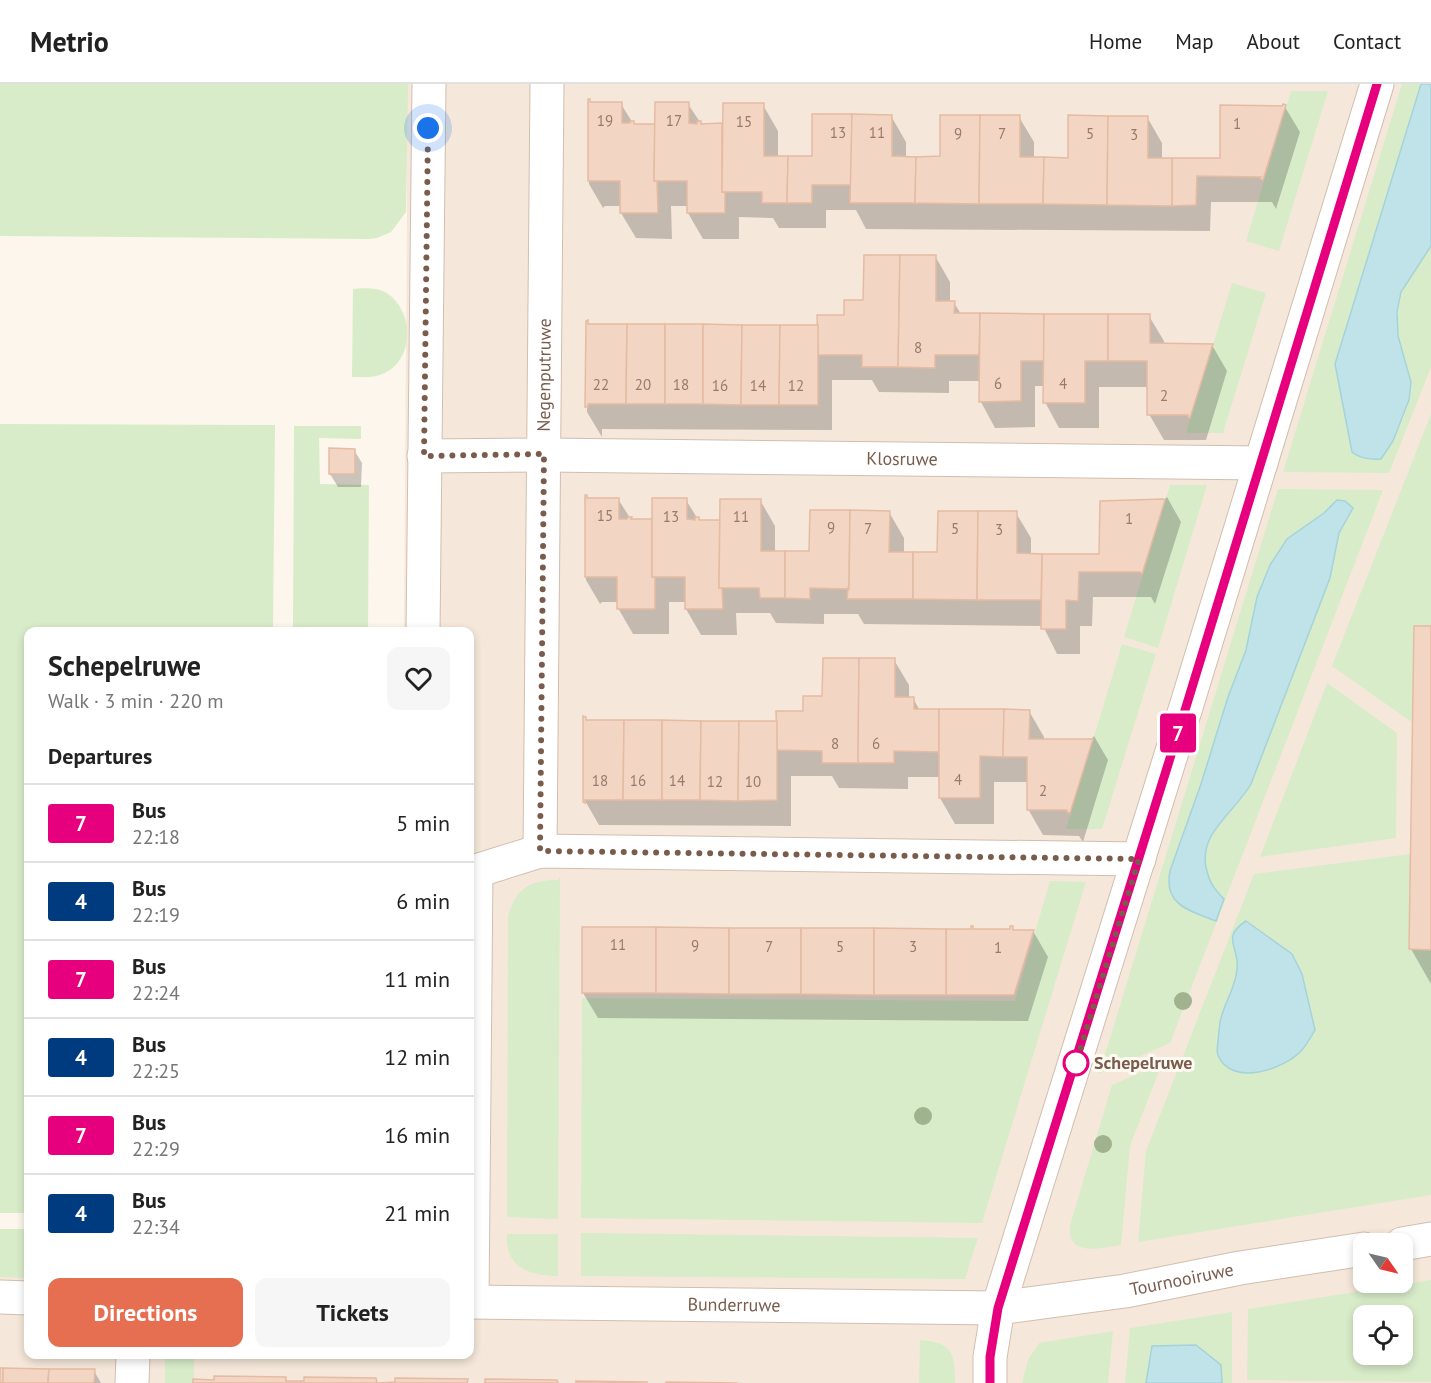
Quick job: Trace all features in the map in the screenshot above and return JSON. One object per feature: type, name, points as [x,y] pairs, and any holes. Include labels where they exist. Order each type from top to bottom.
[{"type":"street","points":[[423,627],[429,84]]},
{"type":"street","name":"Negenputruwe","points":[[540,851],[547,84]]},
{"type":"street","points":[[990,1383],[990,1357],[998,1308],[1139,859],[1377,84]]},
{"type":"street","name":"Klosruwe","points":[[424,456],[544,454],[1261,463]]},
{"type":"street","points":[[474,870],[540,851],[1139,859]]},
{"type":"street","points":[[1413,1242],[1431,1239]]},
{"type":"street","name":"Tournooiruwe","points":[[998,1308],[1125,1291],[1240,1268],[1353,1251]]},
{"type":"street","points":[[0,1298],[24,1298]]},
{"type":"street","name":"Bunderruwe","points":[[474,1302],[998,1308]]},
{"type":"street","points":[[132,1383],[133,1359]]},
{"type":"shaded area","points":[[405,84],[1431,84],[1431,1383],[0,1383],[0,1271],[24,1271],[24,1359],[474,1359],[474,627],[404,627],[407,206]]},
{"type":"green space","points":[[0,84],[408,84],[406,212],[391,232],[369,239],[0,236]]},
{"type":"green space","points":[[1402,84],[1421,84],[1335,364],[1352,452],[1366,458],[1381,459],[1397,433],[1406,412],[1411,382],[1400,347],[1399,306],[1407,280],[1431,246],[1431,367],[1389,473],[1283,472]]},
{"type":"green space","points":[[1291,91],[1328,91],[1279,251],[1246,241]]},
{"type":"green space","points":[[1232,283],[1266,293],[1223,433],[1186,433]]},
{"type":"green space","points":[[364,288],[385,292],[402,310],[406,323],[405,348],[400,359],[392,369],[377,376],[352,377],[353,289]]},
{"type":"green space","points":[[1431,414],[1431,626],[1414,626],[1413,723],[1332,666]]},
{"type":"green space","points":[[0,424],[275,425],[273,627],[24,627],[24,1213],[0,1213]]},
{"type":"green space","points":[[294,426],[361,426],[361,439],[319,438],[320,484],[369,485],[368,627],[293,627]]},
{"type":"green space","points":[[1170,485],[1207,485],[1158,648],[1124,637]]},
{"type":"green space","points":[[1278,489],[1383,490],[1170,1043],[1099,1074]],"holes":[[[1337,500],[1353,508],[1339,533],[1330,578],[1251,784],[1211,838],[1205,852],[1205,866],[1210,882],[1224,899],[1216,920],[1189,910],[1175,899],[1169,882],[1170,871],[1246,650],[1257,597],[1287,539],[1324,513]]]},
{"type":"green space","points":[[1122,644],[1156,654],[1102,829],[1066,829]]},
{"type":"green space","points":[[1327,683],[1397,733],[1396,838],[1260,857]]},
{"type":"green space","points":[[1410,854],[1409,949],[1431,950],[1431,1195],[1138,1242],[1146,1151],[1254,874]],"holes":[[[1238,969],[1270,1070],[1245,1073],[1217,1051],[1221,1019]]]},
{"type":"green space","points":[[560,877],[558,1219],[507,1217],[508,916],[520,892],[532,884],[558,880]]},
{"type":"green space","points":[[1050,881],[1086,882],[982,1223],[581,1218],[582,998],[1015,1001]]},
{"type":"green space","points":[[1162,1063],[1130,1146],[1121,1245],[1095,1249],[1079,1247],[1070,1235],[1070,1225],[1112,1085]]},
{"type":"green space","points":[[0,1229],[24,1229],[24,1278],[0,1277]]},
{"type":"green space","points":[[581,1233],[978,1238],[965,1279],[581,1276]]},
{"type":"green space","points":[[507,1234],[558,1234],[558,1276],[538,1274],[514,1262],[507,1245]]},
{"type":"green space","points":[[1431,1280],[1431,1382],[1247,1380],[1248,1309],[1353,1292],[1413,1293],[1413,1283]]},
{"type":"green space","points":[[1232,1312],[1232,1383],[1222,1383],[1221,1365],[1152,1346],[1146,1383],[1125,1383],[1130,1328]]},
{"type":"green space","points":[[1113,1331],[1108,1383],[1022,1383],[1028,1360],[1039,1343]]},
{"type":"green space","points":[[920,1340],[939,1343],[950,1351],[954,1364],[955,1383],[919,1383]]},
{"type":"green space","points":[[165,1359],[194,1359],[194,1383],[165,1383]]},
{"type":"water","points":[[1421,84],[1431,84],[1431,246],[1401,292],[1397,312],[1398,336],[1411,382],[1409,400],[1393,441],[1381,459],[1369,459],[1352,452],[1335,364]]},
{"type":"water","points":[[1337,500],[1345,501],[1353,508],[1339,533],[1330,578],[1251,784],[1220,823],[1208,844],[1205,855],[1207,872],[1212,885],[1224,899],[1216,921],[1189,910],[1175,900],[1169,883],[1170,871],[1246,650],[1257,597],[1270,565],[1287,539],[1324,513]]},
{"type":"water","points":[[1246,921],[1292,954],[1302,974],[1315,1030],[1304,1048],[1294,1057],[1271,1069],[1246,1073],[1234,1071],[1225,1065],[1217,1049],[1221,1018],[1236,975],[1234,933]]},
{"type":"water","points":[[1196,1345],[1221,1365],[1222,1383],[1146,1383],[1152,1346]]},
{"type":"building","points":[[588,99],[590,102],[622,102],[622,123],[634,121],[634,124],[655,124],[654,181],[657,181],[658,213],[620,213],[620,181],[588,181]]},
{"type":"building","points":[[655,102],[689,102],[689,123],[697,124],[697,121],[701,121],[701,124],[722,123],[722,192],[725,192],[725,213],[687,213],[687,181],[654,181]]},
{"type":"building","points":[[723,103],[764,103],[764,156],[788,156],[787,203],[762,203],[762,192],[722,192]]},
{"type":"building","points":[[1220,105],[1282,106],[1286,105],[1263,180],[1260,179],[1261,177],[1197,176],[1196,205],[1172,206],[1172,158],[1220,158]]},
{"type":"building","points":[[812,114],[852,114],[851,185],[812,185],[812,203],[787,203],[788,156],[812,156]]},
{"type":"building","points":[[852,114],[892,115],[892,156],[916,157],[915,203],[850,203]]},
{"type":"building","points":[[940,115],[980,115],[979,204],[915,203],[916,157],[940,156]]},
{"type":"building","points":[[980,115],[1020,115],[1020,157],[1044,157],[1043,204],[979,204]]},
{"type":"building","points":[[1068,115],[1108,116],[1107,205],[1043,204],[1044,157],[1068,158]]},
{"type":"building","points":[[1108,116],[1148,116],[1148,158],[1172,158],[1172,206],[1107,205]]},
{"type":"building","points":[[864,255],[900,255],[898,367],[862,367],[862,355],[818,355],[817,315],[844,315],[844,300],[863,300]]},
{"type":"building","points":[[900,255],[936,255],[936,301],[955,301],[954,313],[980,313],[979,355],[935,355],[935,368],[898,367]]},
{"type":"building","points":[[980,313],[1044,314],[1044,361],[1021,361],[1021,401],[979,402]]},
{"type":"building","points":[[1044,314],[1108,314],[1108,361],[1085,361],[1085,403],[1043,403]]},
{"type":"building","points":[[1108,314],[1150,314],[1150,343],[1213,344],[1190,418],[1188,415],[1147,415],[1147,361],[1108,361]]},
{"type":"building","points":[[588,320],[588,324],[627,324],[626,404],[588,404],[588,407],[585,407],[586,321]]},
{"type":"building","points":[[627,324],[665,324],[665,404],[626,404]]},
{"type":"building","points":[[665,324],[703,324],[703,404],[665,404]]},
{"type":"building","points":[[703,324],[742,325],[741,405],[703,404]]},
{"type":"building","points":[[742,325],[780,325],[779,405],[741,405]]},
{"type":"building","points":[[780,325],[818,325],[818,405],[779,405]]},
{"type":"building","points":[[329,448],[355,449],[355,474],[329,474]]},
{"type":"building","points":[[585,495],[587,498],[619,498],[619,519],[632,517],[631,519],[652,519],[652,577],[655,577],[655,609],[617,609],[617,577],[585,577]]},
{"type":"building","points":[[652,498],[687,498],[687,519],[695,520],[695,517],[699,517],[699,520],[720,520],[719,588],[722,588],[723,609],[685,609],[685,577],[652,577]]},
{"type":"building","points":[[720,499],[761,499],[761,551],[785,551],[785,598],[760,598],[759,588],[719,588]]},
{"type":"building","points":[[1165,500],[1142,574],[1140,572],[1079,572],[1078,601],[1066,600],[1066,629],[1041,629],[1042,554],[1099,554],[1100,501]]},
{"type":"building","points":[[810,510],[850,510],[849,589],[810,588],[810,599],[785,598],[785,551],[809,551]]},
{"type":"building","points":[[850,510],[890,511],[889,552],[913,552],[913,599],[847,599]]},
{"type":"building","points":[[938,511],[978,511],[977,600],[913,599],[913,552],[937,552]]},
{"type":"building","points":[[978,511],[1017,511],[1017,553],[1042,554],[1041,600],[977,600]]},
{"type":"building","points":[[1414,626],[1431,626],[1431,950],[1409,949]]},
{"type":"building","points":[[823,658],[859,658],[858,763],[822,763],[822,751],[777,750],[776,711],[803,711],[803,696],[822,696]]},
{"type":"building","points":[[859,658],[895,658],[895,697],[914,697],[914,709],[939,709],[939,752],[894,751],[894,763],[858,763]]},
{"type":"building","points":[[939,709],[1004,709],[1003,757],[980,756],[980,798],[939,798]]},
{"type":"building","points":[[1004,709],[1030,710],[1029,739],[1093,739],[1070,813],[1067,810],[1027,810],[1027,757],[1003,757]]},
{"type":"building","points":[[583,716],[586,720],[624,720],[623,800],[585,800],[585,803],[583,802]]},
{"type":"building","points":[[624,720],[662,720],[662,800],[623,800]]},
{"type":"building","points":[[662,720],[701,721],[700,800],[662,800]]},
{"type":"building","points":[[701,721],[739,721],[738,801],[700,800]]},
{"type":"building","points":[[739,721],[777,721],[777,800],[738,801]]},
{"type":"building","points":[[971,926],[973,929],[1010,929],[1010,926],[1013,926],[1013,930],[1034,930],[1014,995],[946,995],[946,929],[971,929]]},
{"type":"building","points":[[582,927],[656,927],[656,993],[582,993]]},
{"type":"building","points":[[656,927],[729,928],[729,994],[656,993]]},
{"type":"building","points":[[729,928],[801,928],[801,994],[729,994]]},
{"type":"building","points":[[801,928],[874,928],[874,995],[801,994]]},
{"type":"building","points":[[874,928],[946,929],[946,995],[874,995]]},
{"type":"building","points":[[0,1368],[3,1368],[3,1383],[0,1383]]},
{"type":"building","points":[[3,1368],[49,1369],[48,1383],[3,1383]]},
{"type":"building","points":[[49,1369],[95,1369],[94,1383],[48,1383]]},
{"type":"building","points":[[214,1376],[286,1377],[286,1383],[193,1383],[193,1379],[214,1380]]},
{"type":"building","points":[[304,1377],[376,1378],[377,1383],[286,1383],[286,1381],[304,1381]]},
{"type":"building","points":[[395,1378],[468,1379],[467,1383],[377,1383],[395,1382]]},
{"type":"building","points":[[485,1379],[557,1380],[558,1383],[485,1383]]},
{"type":"building","points":[[576,1381],[648,1382],[576,1383]]},
{"type":"building","points":[[666,1382],[738,1383],[666,1383]]},
{"type":"bus line","name":"7","points":[[990,1383],[990,1357],[998,1308],[1186,707],[1377,84]]},
{"type":"place","name":"Schepelruwe","points":[[1076,1063]]},
{"type":"route","points":[[428,128],[424,456],[544,454],[540,851],[1139,859],[1076,1063]]}]
